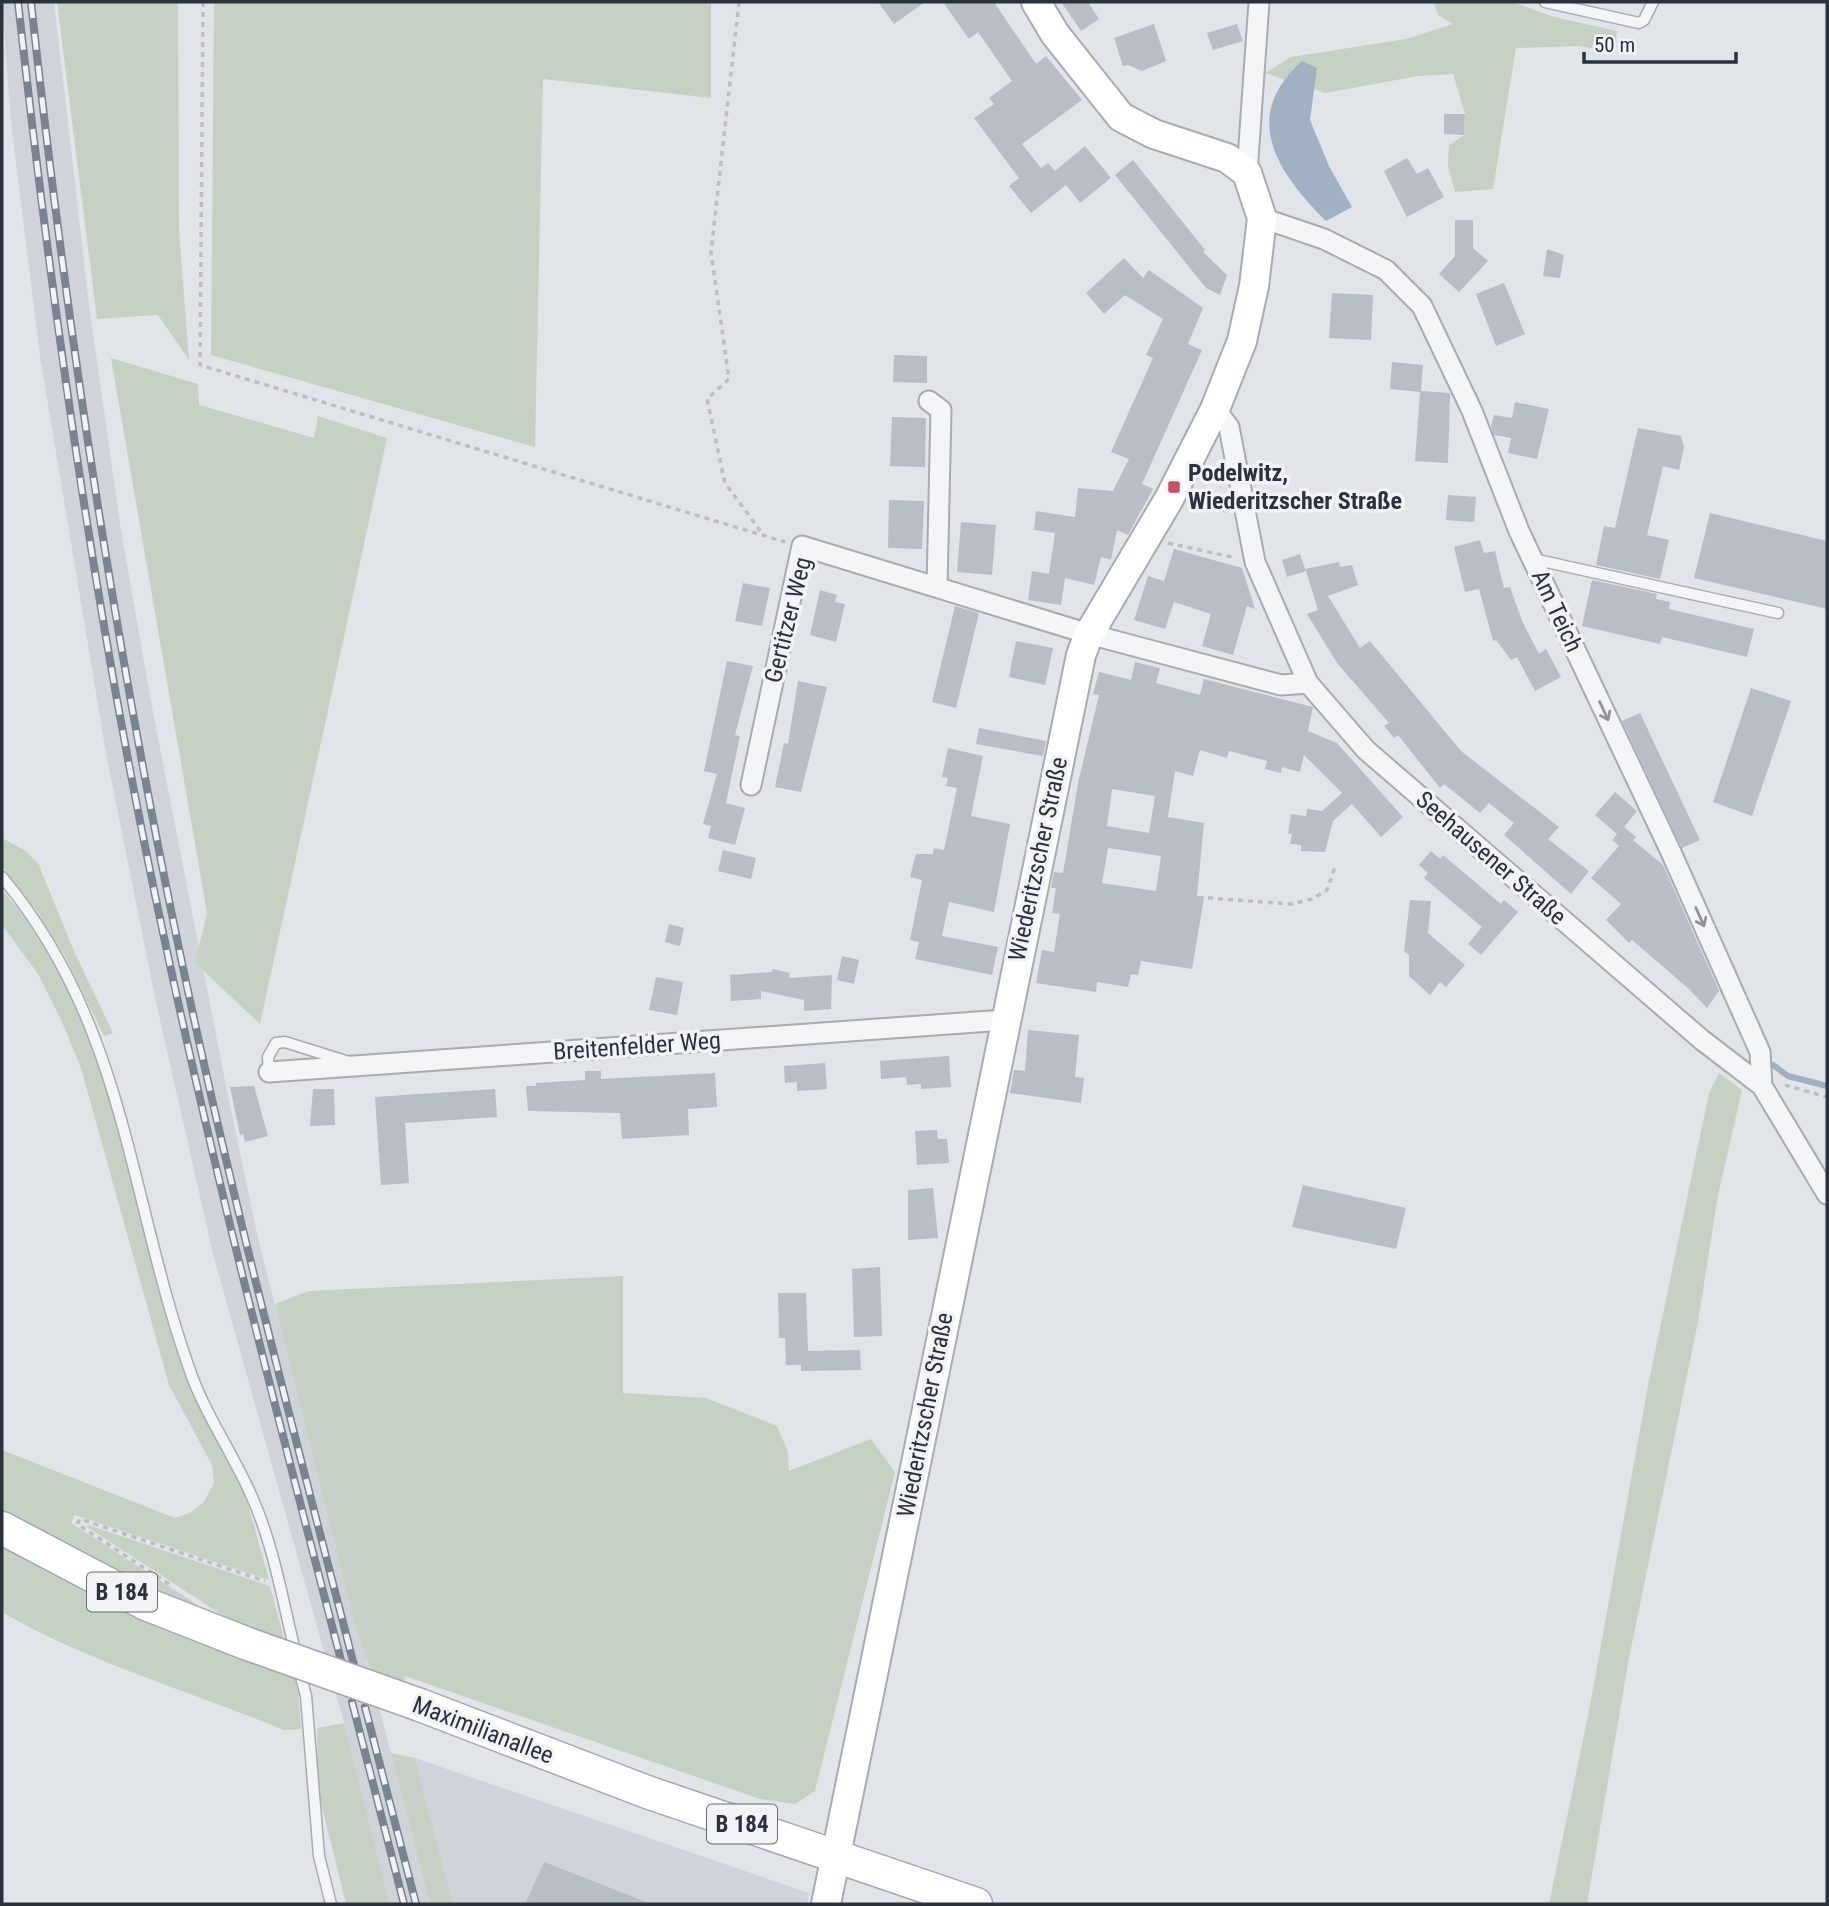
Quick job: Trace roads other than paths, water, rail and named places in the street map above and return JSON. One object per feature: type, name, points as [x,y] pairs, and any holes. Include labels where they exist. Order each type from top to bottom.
[{"type":"main road","name":"Maximilianallee","points":[[2,1528],[146,1604],[248,1644],[420,1705],[647,1792],[976,1904]]},
{"type":"street","points":[[1036,2],[1055,34],[1121,117],[1154,134],[1227,158],[1247,173]]},
{"type":"street","points":[[1247,173],[1259,2]]},
{"type":"street","name":"Wiederitzscher Straße","points":[[826,1904],[1080,655],[1089,634],[1169,499],[1215,409],[1242,341],[1254,286],[1262,218],[1247,173]]},
{"type":"street","name":"Am Teich","points":[[1262,218],[1324,239],[1386,270],[1422,306],[1472,411],[1532,559],[1670,850],[1760,1052],[1762,1086]]},
{"type":"street","points":[[929,401],[941,410],[936,587]]},
{"type":"street","name":"Seehausener Straße","points":[[1215,409],[1228,427],[1255,562],[1308,683],[1366,750],[1702,1040],[1762,1086],[1827,1194]]},
{"type":"street","name":"Gertitzer Weg","points":[[751,785],[802,547],[1089,634]]},
{"type":"street","points":[[1089,634],[1281,685],[1308,683]]},
{"type":"street","name":"Breitenfelder Weg","points":[[269,1072],[1005,1020]]},
{"type":"lane","points":[[1545,2],[1639,23],[1644,20],[1653,2]]},
{"type":"lane","points":[[1532,559],[1778,613]]},
{"type":"lane","points":[[2,877],[60,957],[103,1058],[120,1109],[188,1367],[252,1496],[278,1582],[306,1696],[314,1823],[331,1904]]},
{"type":"lane","points":[[269,1072],[271,1049],[276,1043],[285,1042],[342,1058],[355,1066]]},
{"type":"water","points":[[1302,61],[1317,68],[1310,120],[1329,166],[1352,207],[1326,221],[1293,184],[1281,164],[1272,144],[1269,124],[1272,103],[1283,82]]},
{"type":"waterway","points":[[1773,1065],[1788,1076],[1827,1086]]},
{"type":"railway","points":[[18,2],[65,379],[127,754],[200,1099],[255,1327],[343,1668]]},
{"type":"railway","points":[[31,2],[60,242],[94,482],[157,839],[221,1138],[356,1673]]},
{"type":"railway","points":[[352,1702],[404,1904]]},
{"type":"railway","points":[[365,1707],[416,1904]]},
{"type":"place","name":"Podelwitz, Wiederitzscher Straße","points":[[1174,487]]}]
